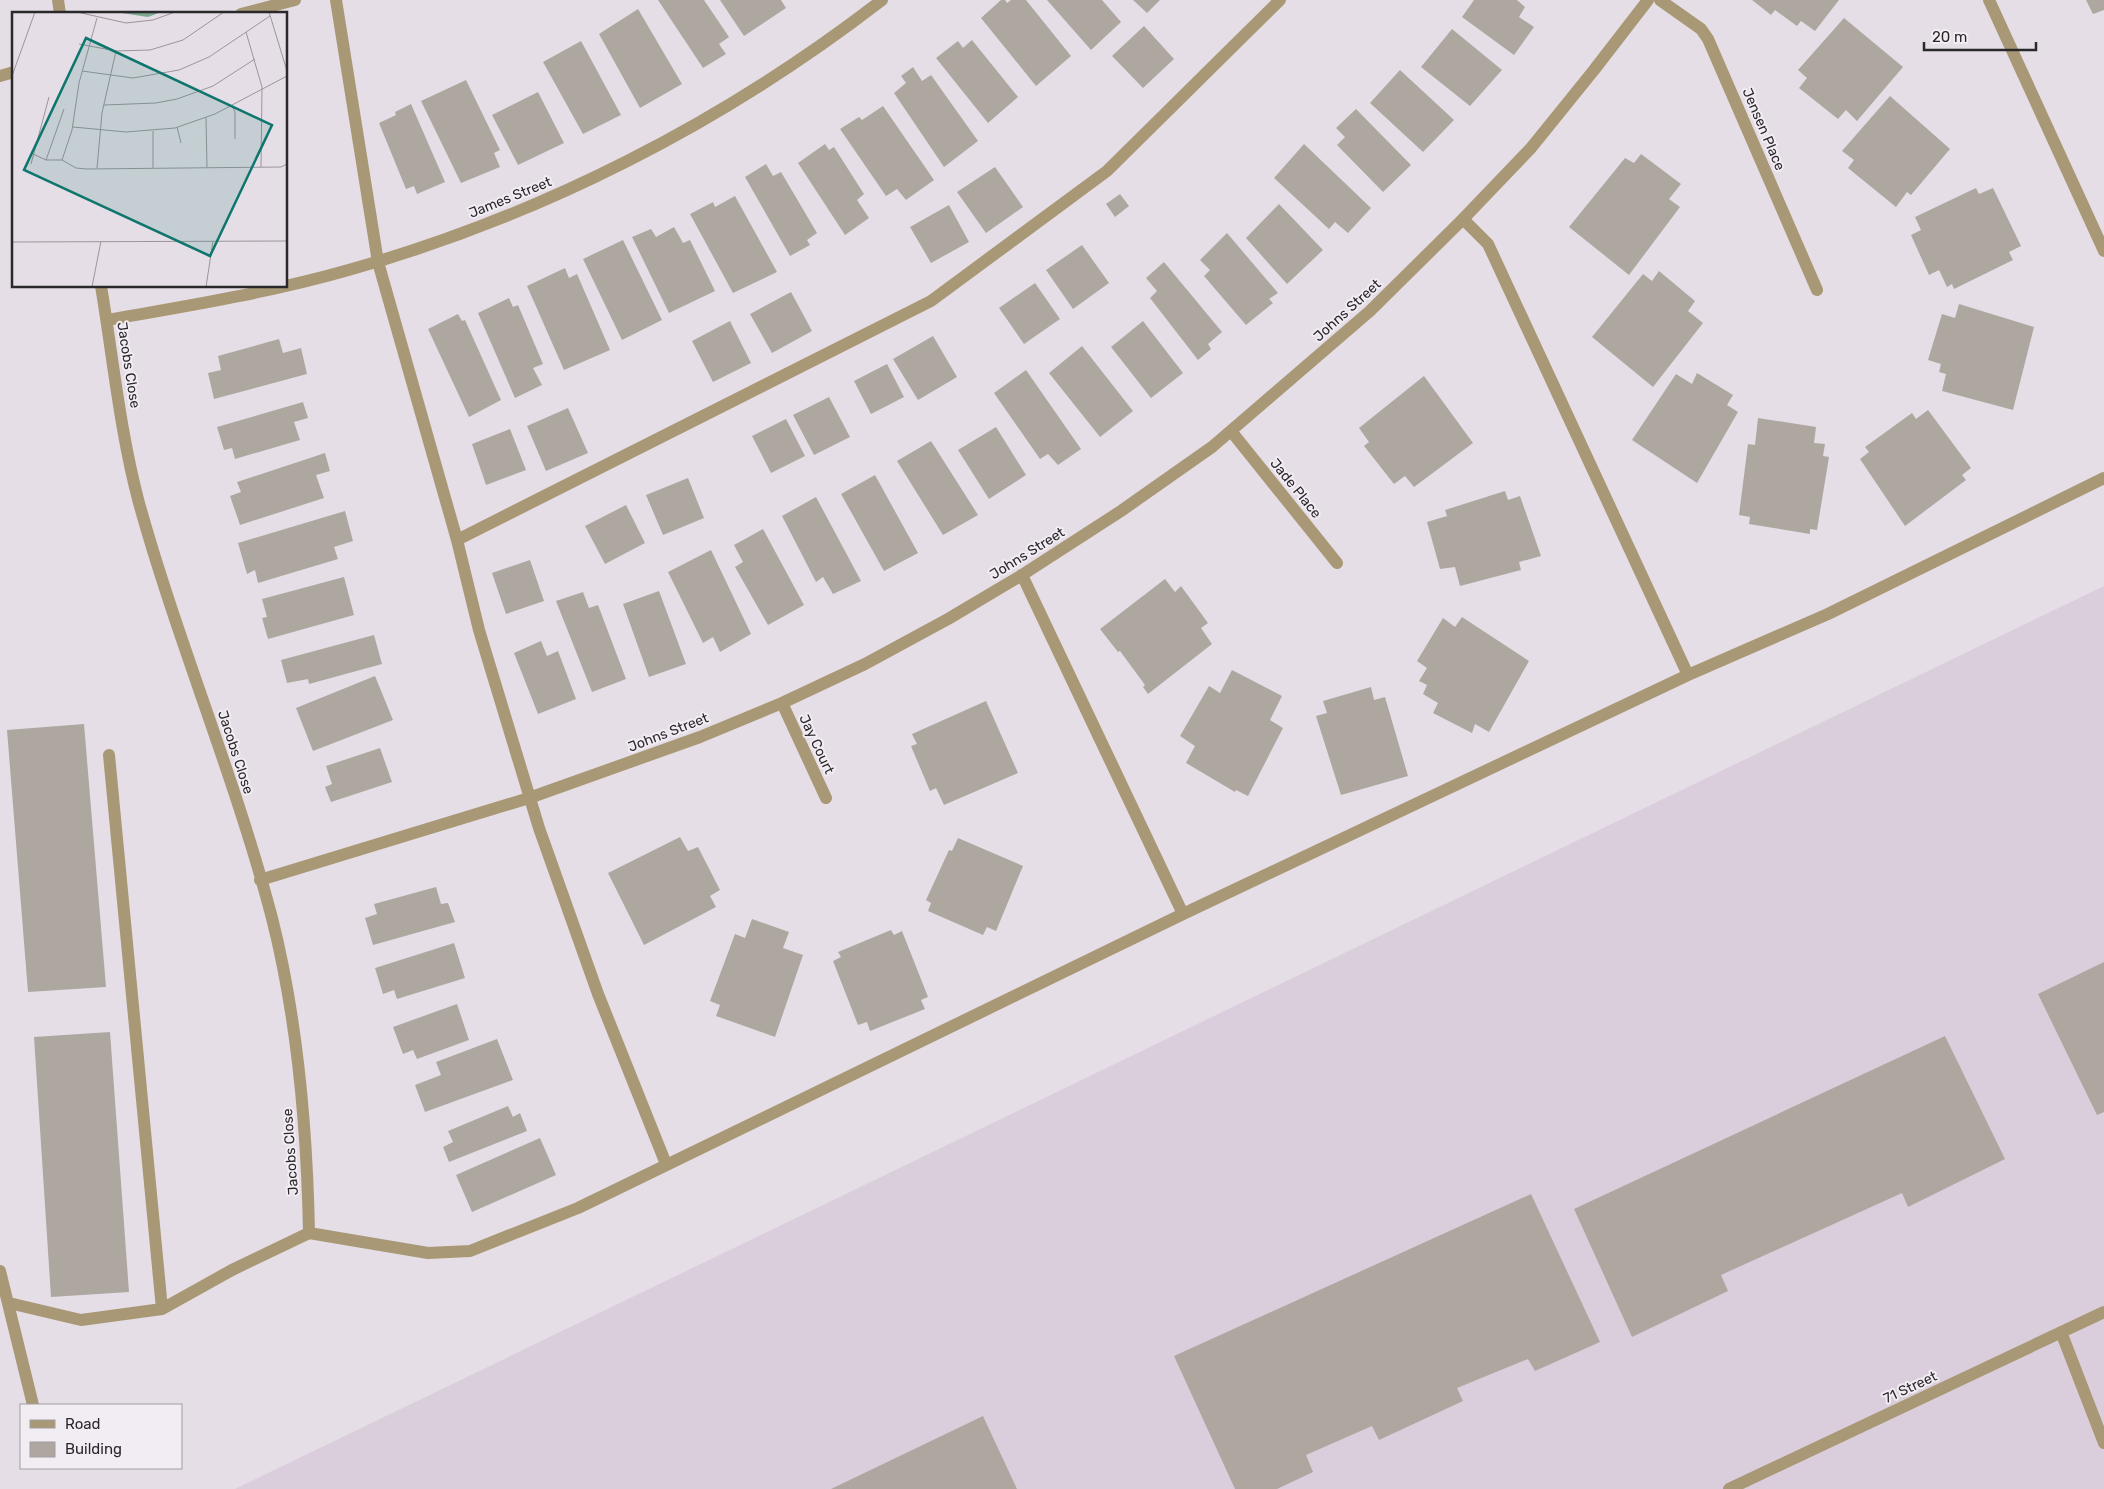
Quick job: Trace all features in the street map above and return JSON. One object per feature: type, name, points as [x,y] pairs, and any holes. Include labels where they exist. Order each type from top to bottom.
[{"type":"street","points":[[250,12],[295,0]]},
{"type":"street","points":[[336,0],[378,262],[457,540],[479,630],[529,798],[598,994],[666,1164]]},
{"type":"street","name":"James Street","points":[[288,286],[378,262],[439,242],[539,203],[614,167],[699,123],[777,76],[841,32],[882,0]]},
{"type":"street","points":[[457,540],[931,301],[1107,171],[1280,0]]},
{"type":"street","name":"Johns Street","points":[[260,880],[529,798],[647,756],[782,703],[865,664],[948,619],[1022,575],[1121,511],[1212,447],[1370,311],[1464,219],[1531,148],[1648,0]]},
{"type":"street","name":"Jensen Place","points":[[1660,0],[1701,29],[1708,39],[1817,290]]},
{"type":"street","points":[[1989,0],[2104,251]]},
{"type":"street","points":[[1464,219],[1488,244],[1688,675]]},
{"type":"street","name":"Jacobs Close","points":[[101,288],[127,450],[139,502],[227,768],[272,918],[292,1010],[299,1065],[309,1233]]},
{"type":"street","name":"James Street","points":[[107,320],[280,288]]},
{"type":"street","name":"Jade Place","points":[[1231,432],[1337,563]]},
{"type":"street","points":[[8,1303],[80,1320],[162,1309],[232,1270],[309,1233],[428,1253],[470,1251],[578,1208],[1182,914],[1688,675],[1828,614],[2104,478]]},
{"type":"street","points":[[1022,575],[1182,914]]},
{"type":"street","name":"Jay Court","points":[[782,703],[826,798]]},
{"type":"street","points":[[109,755],[162,1309]]},
{"type":"street","points":[[0,1271],[33,1404]]},
{"type":"street","name":"71 Street","points":[[1729,1489],[2104,1312]]},
{"type":"street","points":[[2061,1332],[2104,1443]]},
{"type":"shaded area","points":[[2104,586],[2104,1489],[235,1489]]},
{"type":"building","points":[[658,0],[704,0],[729,37],[719,44],[726,54],[703,68]]},
{"type":"building","points":[[720,0],[781,0],[786,8],[744,36]]},
{"type":"building","points":[[1001,0],[1005,0],[1007,3],[1011,0],[1026,0],[1071,56],[1036,86],[981,18]]},
{"type":"building","points":[[1047,0],[1102,0],[1121,22],[1091,50]]},
{"type":"building","points":[[1133,0],[1160,0],[1147,13]]},
{"type":"building","points":[[1474,0],[1517,0],[1525,7],[1519,17],[1534,27],[1514,55],[1462,17]]},
{"type":"building","points":[[1752,0],[1839,0],[1815,31],[1801,21],[1797,26],[1775,10],[1771,15]]},
{"type":"building","points":[[2086,0],[2104,0],[2104,10],[2093,14]]},
{"type":"building","points":[[638,9],[682,84],[640,108],[599,34]]},
{"type":"building","points":[[1844,18],[1903,67],[1857,121],[1846,110],[1838,119],[1799,88],[1807,78],[1798,70]]},
{"type":"building","points":[[1144,26],[1174,59],[1143,88],[1112,56]]},
{"type":"building","points":[[1452,29],[1502,70],[1470,106],[1421,67]]},
{"type":"building","points":[[972,40],[1018,97],[988,123],[936,58],[958,41],[963,48]]},
{"type":"building","points":[[581,41],[621,115],[583,134],[543,62]]},
{"type":"building","points":[[913,67],[922,81],[931,75],[978,141],[944,167],[894,93],[906,83],[901,76]]},
{"type":"building","points":[[1400,70],[1454,120],[1423,152],[1370,103]]},
{"type":"building","points":[[466,80],[500,150],[494,153],[500,167],[461,183],[421,101]]},
{"type":"building","points":[[538,92],[564,143],[518,165],[492,115]]},
{"type":"building","points":[[1890,96],[1950,149],[1911,195],[1907,192],[1896,207],[1848,168],[1854,160],[1842,151]]},
{"type":"building","points":[[411,104],[445,182],[417,194],[414,186],[406,189],[379,123],[396,115],[395,112]]},
{"type":"building","points":[[883,106],[934,180],[906,200],[897,189],[886,196],[840,129],[859,117],[862,120]]},
{"type":"building","points":[[1356,109],[1411,165],[1383,192],[1337,145],[1345,137],[1336,128]]},
{"type":"building","points":[[825,144],[829,150],[834,147],[864,194],[857,200],[869,218],[845,235],[798,163]]},
{"type":"building","points":[[1304,144],[1371,208],[1348,233],[1335,222],[1329,229],[1274,178]]},
{"type":"building","points":[[1641,154],[1681,184],[1669,199],[1680,207],[1629,275],[1569,227],[1625,158],[1634,163]]},
{"type":"building","points":[[766,164],[773,176],[781,172],[817,233],[807,240],[810,245],[790,256],[745,177]]},
{"type":"building","points":[[995,167],[1023,207],[986,233],[957,192]]},
{"type":"building","points":[[1976,188],[1979,194],[1993,188],[2021,246],[2009,252],[2013,260],[1954,289],[1952,284],[1947,287],[1939,270],[1929,275],[1911,235],[1921,230],[1915,217]]},
{"type":"building","points":[[1120,194],[1129,206],[1115,217],[1106,204]]},
{"type":"building","points":[[735,196],[777,272],[733,293],[690,214],[713,202],[715,207]]},
{"type":"building","points":[[1279,204],[1323,250],[1287,284],[1246,238]]},
{"type":"building","points":[[949,205],[969,242],[931,263],[910,227]]},
{"type":"building","points":[[674,227],[683,243],[690,240],[715,291],[669,313],[632,237],[651,229],[656,237]]},
{"type":"building","points":[[1227,233],[1278,293],[1269,299],[1273,303],[1246,325],[1204,276],[1210,270],[1200,260]]},
{"type":"building","points":[[623,240],[662,320],[622,340],[583,259]]},
{"type":"building","points":[[1082,245],[1109,283],[1073,309],[1046,270]]},
{"type":"building","points":[[1164,262],[1222,332],[1208,344],[1211,349],[1198,360],[1150,298],[1157,291],[1146,278]]},
{"type":"building","points":[[565,268],[569,278],[577,274],[610,350],[564,370],[527,286]]},
{"type":"building","points":[[1659,271],[1695,301],[1688,311],[1703,323],[1653,387],[1592,337],[1643,274],[1652,281]]},
{"type":"building","points":[[1035,283],[1060,319],[1024,344],[999,308]]},
{"type":"building","points":[[791,292],[812,331],[772,353],[750,314]]},
{"type":"building","points":[[509,298],[513,307],[518,305],[543,364],[533,368],[542,385],[515,398],[478,313]]},
{"type":"building","points":[[1959,304],[2034,327],[2013,410],[1942,391],[1946,374],[1939,372],[1941,364],[1928,360],[1942,314],[1955,318]]},
{"type":"building","points":[[458,314],[462,321],[465,320],[501,400],[469,417],[428,329]]},
{"type":"building","points":[[730,321],[751,363],[713,382],[692,341]]},
{"type":"building","points":[[1143,321],[1183,373],[1151,398],[1111,347]]},
{"type":"building","points":[[933,336],[957,377],[918,400],[893,359]]},
{"type":"building","points":[[279,339],[283,353],[301,348],[307,374],[214,399],[208,373],[221,370],[218,356]]},
{"type":"building","points":[[1082,346],[1133,411],[1100,437],[1049,373]]},
{"type":"building","points":[[887,364],[904,397],[871,414],[854,381]]},
{"type":"building","points":[[1026,370],[1081,449],[1058,465],[1048,454],[1040,459],[994,393]]},
{"type":"building","points":[[1697,373],[1733,395],[1727,405],[1738,412],[1697,483],[1632,440],[1676,374],[1692,384]]},
{"type":"building","points":[[1424,376],[1473,443],[1414,487],[1405,476],[1394,484],[1364,446],[1369,442],[1359,428]]},
{"type":"building","points":[[829,397],[850,437],[814,455],[793,415]]},
{"type":"building","points":[[303,402],[308,418],[294,422],[300,440],[235,459],[232,448],[224,450],[217,427]]},
{"type":"building","points":[[568,408],[588,453],[546,471],[527,426]]},
{"type":"building","points":[[1928,410],[1971,468],[1962,475],[1966,480],[1905,526],[1860,459],[1869,452],[1865,447],[1912,413],[1916,419]]},
{"type":"building","points":[[1758,418],[1816,427],[1814,443],[1825,444],[1823,456],[1829,457],[1817,530],[1810,529],[1810,534],[1749,524],[1750,517],[1739,515],[1748,444],[1755,445]]},
{"type":"building","points":[[786,419],[805,456],[771,473],[752,436]]},
{"type":"building","points":[[996,427],[1026,475],[989,499],[958,450]]},
{"type":"building","points":[[510,429],[526,470],[486,485],[472,444]]},
{"type":"building","points":[[931,441],[978,515],[943,535],[897,461]]},
{"type":"building","points":[[325,453],[330,471],[316,475],[324,498],[240,525],[230,496],[241,492],[237,482]]},
{"type":"building","points":[[875,475],[918,553],[884,571],[841,494]]},
{"type":"building","points":[[688,478],[704,518],[663,535],[646,495]]},
{"type":"building","points":[[1505,491],[1508,500],[1520,496],[1541,556],[1519,562],[1521,570],[1460,586],[1455,567],[1440,569],[1427,522],[1447,516],[1445,510]]},
{"type":"building","points":[[816,497],[861,581],[833,594],[823,577],[816,582],[782,516]]},
{"type":"building","points":[[626,505],[645,543],[605,564],[585,526]]},
{"type":"building","points":[[345,511],[353,541],[334,547],[338,559],[258,583],[255,570],[247,574],[238,543]]},
{"type":"building","points":[[763,529],[804,605],[768,625],[735,567],[743,562],[734,545]]},
{"type":"building","points":[[711,550],[751,634],[720,652],[713,637],[703,643],[668,572]]},
{"type":"building","points":[[530,560],[544,601],[506,614],[492,573]]},
{"type":"building","points":[[344,577],[354,615],[268,639],[262,618],[267,617],[262,599]]},
{"type":"building","points":[[1165,579],[1175,592],[1181,586],[1208,623],[1201,628],[1212,644],[1148,694],[1143,687],[1145,685],[1120,651],[1118,652],[1100,629]]},
{"type":"building","points":[[659,591],[686,664],[649,677],[623,604]]},
{"type":"building","points":[[583,592],[589,608],[598,605],[626,679],[592,692],[556,601]]},
{"type":"building","points":[[1462,617],[1529,661],[1489,732],[1475,724],[1472,733],[1433,713],[1438,703],[1423,694],[1427,685],[1419,681],[1427,668],[1417,661],[1443,618],[1455,627]]},
{"type":"building","points":[[374,635],[382,664],[309,684],[308,679],[287,683],[281,660]]},
{"type":"building","points":[[541,641],[547,656],[558,651],[576,699],[538,714],[514,653]]},
{"type":"building","points":[[1232,670],[1282,696],[1270,720],[1283,728],[1248,796],[1236,790],[1235,792],[1186,763],[1195,746],[1180,736],[1209,686],[1220,693]]},
{"type":"building","points":[[375,676],[393,720],[313,751],[296,708]]},
{"type":"building","points":[[1371,687],[1374,700],[1385,697],[1408,776],[1341,795],[1316,716],[1327,713],[1323,701]]},
{"type":"building","points":[[986,701],[1018,773],[944,805],[936,788],[930,791],[911,746],[917,744],[912,734]]},
{"type":"building","points":[[84,724],[106,987],[28,992],[7,730]]},
{"type":"building","points":[[380,748],[392,782],[331,802],[325,787],[332,784],[326,766]]},
{"type":"building","points":[[680,837],[688,851],[698,847],[720,890],[710,896],[716,907],[644,945],[608,873]]},
{"type":"building","points":[[958,838],[1023,866],[996,931],[987,927],[983,935],[928,911],[931,903],[926,900],[949,850],[952,851]]},
{"type":"building","points":[[436,887],[441,904],[448,903],[455,922],[373,945],[365,918],[377,914],[374,904]]},
{"type":"building","points":[[752,919],[789,932],[783,948],[803,955],[775,1037],[716,1016],[720,1005],[710,1001],[735,934],[745,938]]},
{"type":"building","points":[[891,930],[894,935],[902,931],[928,997],[921,1000],[925,1009],[870,1031],[867,1022],[858,1025],[833,961],[841,957],[838,952]]},
{"type":"building","points":[[454,943],[465,978],[397,999],[394,990],[383,994],[375,968]]},
{"type":"building","points":[[2104,962],[2104,1112],[2097,1115],[2038,994]]},
{"type":"building","points":[[457,1004],[469,1040],[417,1059],[413,1050],[403,1054],[393,1027]]},
{"type":"building","points":[[110,1032],[129,1292],[51,1297],[34,1037]]},
{"type":"building","points":[[1945,1036],[2005,1159],[1908,1207],[1902,1193],[1721,1275],[1728,1291],[1632,1337],[1574,1209]]},
{"type":"building","points":[[497,1039],[513,1080],[425,1112],[415,1085],[441,1075],[436,1062]]},
{"type":"building","points":[[508,1106],[513,1117],[520,1113],[527,1131],[449,1162],[443,1147],[453,1142],[448,1131]]},
{"type":"building","points":[[540,1138],[556,1175],[472,1212],[456,1175]]},
{"type":"building","points":[[1531,1194],[1600,1342],[1535,1371],[1528,1359],[1457,1388],[1463,1401],[1379,1440],[1372,1426],[1306,1455],[1313,1472],[1277,1489],[1235,1489],[1174,1356]]},
{"type":"building","points":[[983,1416],[1017,1489],[831,1489]]}]
